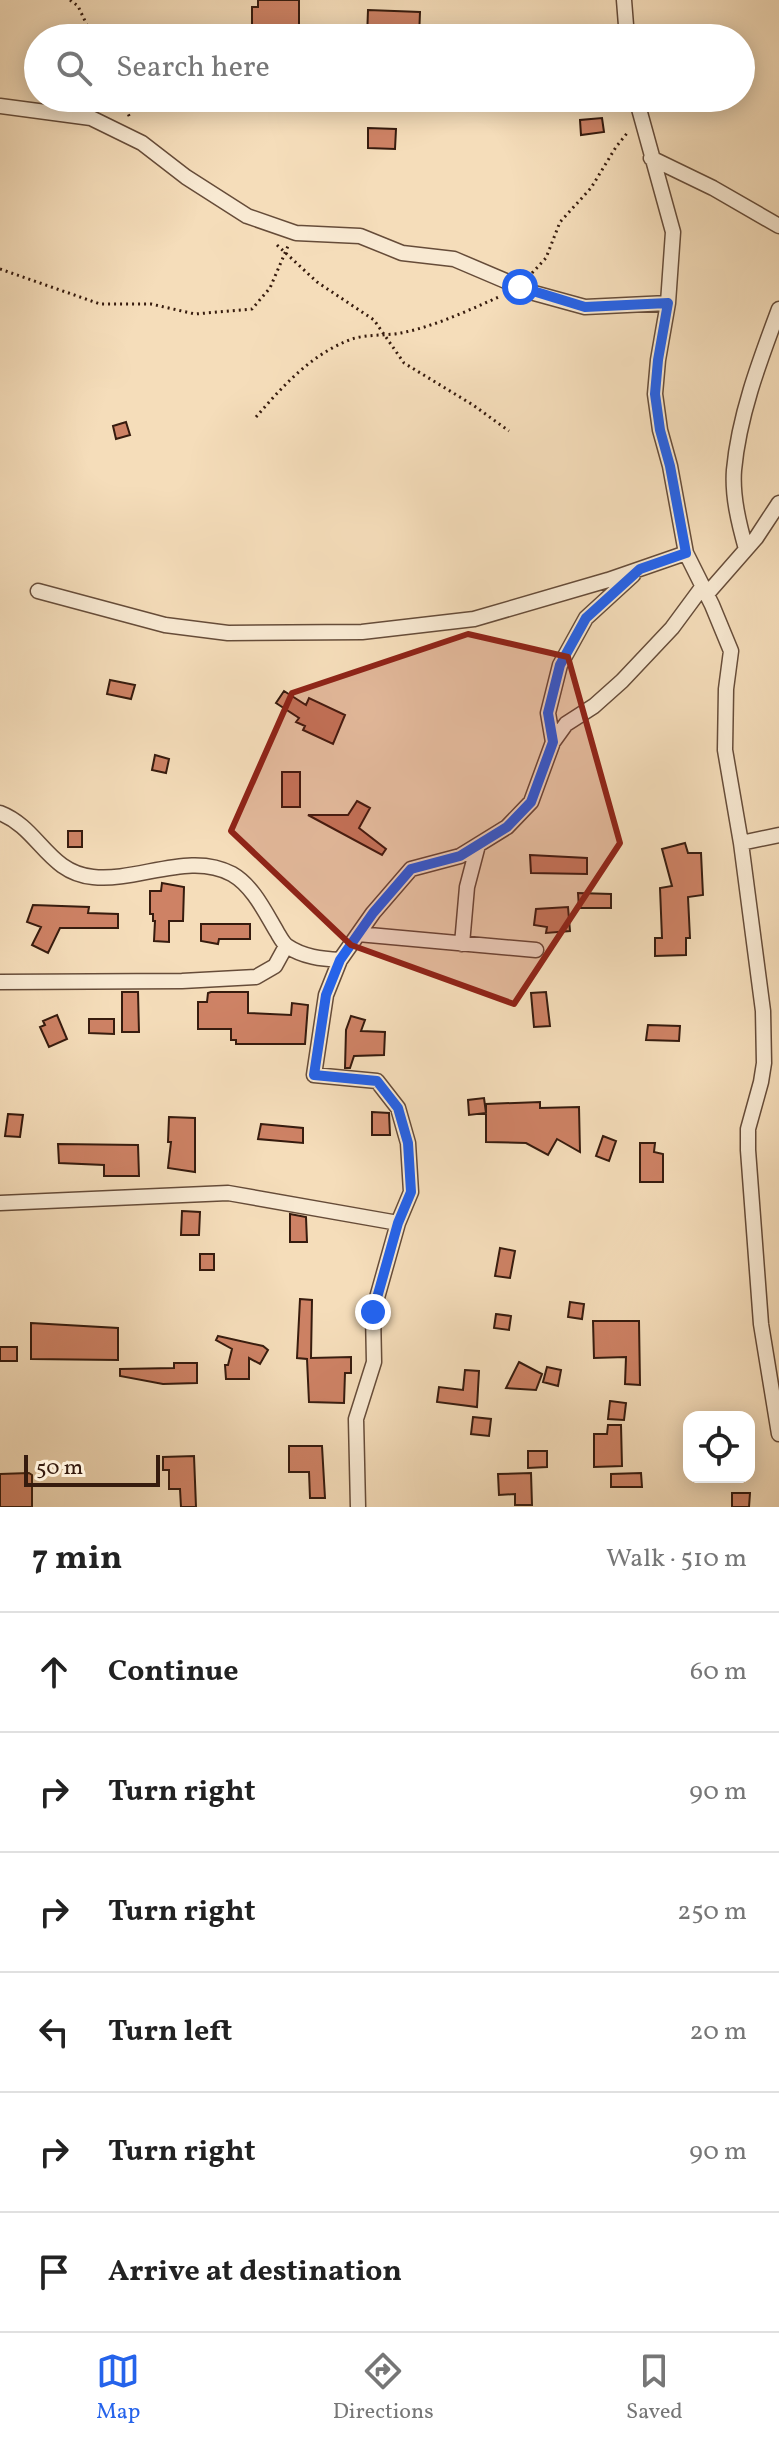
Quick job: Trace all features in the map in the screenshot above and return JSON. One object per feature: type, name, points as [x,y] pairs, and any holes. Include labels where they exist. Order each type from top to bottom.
[{"type":"street","points":[[624,0],[626,24]]},
{"type":"street","points":[[0,106],[24,109]]},
{"type":"street","points":[[46,112],[91,118],[142,143],[186,177],[247,216],[296,233],[360,236],[402,253],[454,259],[520,287],[585,307],[668,303]]},
{"type":"street","points":[[640,112],[673,232],[668,303],[655,394],[660,430],[686,553],[728,638],[731,651],[726,689],[725,750],[741,843],[763,1011],[764,1063],[748,1129],[749,1163],[761,1324],[779,1434]]},
{"type":"street","points":[[651,158],[713,188],[779,226]]},
{"type":"street","points":[[746,549],[738,517],[734,472],[743,415],[779,309]]},
{"type":"street","points":[[358,1507],[356,1419],[374,1362],[373,1312],[398,1223],[411,1192],[408,1143],[398,1108],[377,1081],[314,1075],[326,995],[340,960],[411,869],[460,856],[507,827],[531,802],[553,742],[566,724],[594,706],[622,681],[746,549],[779,503]]},
{"type":"street","points":[[38,591],[165,625],[228,633],[362,632],[474,619],[686,553]]},
{"type":"street","points":[[553,742],[548,713],[560,665],[586,618],[640,569]]},
{"type":"street","points":[[0,813],[23,827],[71,874],[96,878],[189,866],[220,868],[236,877],[252,893],[286,946],[314,958],[340,960]]},
{"type":"street","points":[[741,843],[779,835]]},
{"type":"street","points":[[462,944],[467,887],[478,845]]},
{"type":"street","points":[[358,934],[536,950]]},
{"type":"street","points":[[0,982],[182,981],[256,977],[275,966],[286,946]]},
{"type":"street","points":[[0,1203],[228,1193],[398,1223]]},
{"type":"path","points":[[70,0],[78,6],[86,24]]},
{"type":"path","points":[[256,417],[290,378],[323,353],[354,338],[402,333],[461,314],[520,287],[546,258],[560,222],[591,188],[616,147],[641,117]]},
{"type":"path","points":[[0,269],[100,304],[151,304],[195,314],[252,309],[270,288],[296,233]]},
{"type":"path","points":[[275,242],[317,282],[374,320],[404,363],[509,431]]},
{"type":"highlighted area","points":[[468,634],[568,657],[620,843],[514,1004],[351,945],[231,831],[292,693]]},
{"type":"building","points":[[258,0],[299,0],[299,24],[252,24],[252,7],[258,7]]},
{"type":"building","points":[[368,10],[420,12],[420,24],[368,24]]},
{"type":"building","points":[[602,118],[604,132],[581,135],[580,120]]},
{"type":"building","points":[[368,128],[396,129],[395,149],[368,148]]},
{"type":"building","points":[[126,422],[130,435],[116,439],[113,426]]},
{"type":"building","points":[[110,680],[135,685],[131,699],[107,694]]},
{"type":"building","points":[[284,691],[306,705],[309,698],[345,715],[333,744],[303,730],[305,726],[296,722],[299,718],[276,703]]},
{"type":"building","points":[[155,755],[169,759],[166,773],[152,770]]},
{"type":"building","points":[[282,772],[300,772],[300,807],[282,807]]},
{"type":"building","points":[[357,801],[370,808],[359,828],[386,849],[382,855],[308,815],[348,815]]},
{"type":"building","points":[[68,831],[82,831],[82,847],[68,847]]},
{"type":"building","points":[[685,843],[688,853],[701,853],[703,895],[688,897],[690,938],[686,938],[686,955],[655,956],[655,938],[662,938],[660,888],[672,886],[662,849]]},
{"type":"building","points":[[530,855],[587,858],[587,874],[531,873]]},
{"type":"building","points":[[162,883],[184,887],[183,921],[169,921],[169,942],[154,941],[155,921],[153,914],[150,914],[150,891],[161,891]]},
{"type":"building","points":[[578,893],[611,894],[611,908],[579,908]]},
{"type":"building","points":[[33,905],[89,907],[88,913],[118,914],[118,928],[60,928],[48,953],[32,945],[41,927],[27,922]]},
{"type":"building","points":[[568,907],[570,931],[546,933],[547,927],[534,925],[536,909]]},
{"type":"building","points":[[201,924],[250,924],[250,939],[219,939],[218,944],[201,941]]},
{"type":"building","points":[[122,992],[138,992],[139,1032],[122,1032]]},
{"type":"building","points":[[248,992],[248,1013],[291,1015],[292,1003],[308,1005],[305,1044],[236,1044],[236,1040],[231,1040],[231,1029],[198,1029],[198,1002],[207,1002],[208,993]]},
{"type":"building","points":[[546,992],[550,1026],[534,1027],[531,993]]},
{"type":"building","points":[[57,1015],[67,1039],[49,1047],[40,1027],[45,1025],[43,1021]]},
{"type":"building","points":[[351,1016],[365,1020],[361,1031],[385,1032],[384,1055],[354,1056],[350,1068],[345,1068],[346,1030]]},
{"type":"building","points":[[89,1019],[114,1019],[114,1034],[89,1033]]},
{"type":"building","points":[[648,1025],[680,1026],[679,1041],[646,1040]]},
{"type":"building","points":[[484,1098],[486,1113],[469,1115],[468,1100]]},
{"type":"building","points":[[540,1102],[540,1108],[579,1107],[580,1152],[557,1139],[548,1155],[526,1143],[486,1142],[486,1104]]},
{"type":"building","points":[[372,1112],[389,1113],[390,1135],[372,1135]]},
{"type":"building","points":[[8,1114],[23,1115],[20,1137],[5,1136]]},
{"type":"building","points":[[169,1117],[195,1118],[195,1172],[168,1168],[171,1142],[168,1142]]},
{"type":"building","points":[[261,1124],[303,1128],[303,1143],[258,1139]]},
{"type":"building","points":[[603,1136],[616,1141],[609,1161],[596,1156]]},
{"type":"building","points":[[640,1143],[655,1143],[654,1152],[663,1154],[663,1182],[640,1182]]},
{"type":"building","points":[[58,1144],[138,1145],[139,1176],[104,1176],[104,1165],[59,1163]]},
{"type":"building","points":[[182,1211],[200,1212],[199,1235],[181,1235]]},
{"type":"building","points":[[290,1214],[306,1217],[307,1242],[290,1242]]},
{"type":"building","points":[[500,1248],[515,1251],[510,1278],[495,1276]]},
{"type":"building","points":[[200,1254],[214,1254],[214,1270],[200,1270]]},
{"type":"building","points":[[300,1299],[312,1300],[311,1358],[351,1357],[351,1373],[345,1373],[344,1403],[309,1402],[307,1359],[297,1358]]},
{"type":"building","points":[[570,1302],[584,1304],[582,1319],[568,1317]]},
{"type":"building","points":[[496,1314],[511,1316],[509,1330],[494,1328]]},
{"type":"building","points":[[593,1321],[639,1321],[640,1385],[625,1384],[626,1357],[594,1358]]},
{"type":"building","points":[[31,1323],[118,1328],[118,1360],[31,1359]]},
{"type":"building","points":[[218,1336],[263,1346],[268,1350],[260,1364],[249,1358],[249,1379],[226,1379],[225,1365],[228,1365],[232,1349],[216,1340]]},
{"type":"building","points":[[0,1347],[17,1347],[17,1361],[0,1361]]},
{"type":"building","points":[[519,1362],[542,1374],[536,1390],[506,1388]]},
{"type":"building","points":[[174,1363],[197,1363],[197,1383],[163,1384],[120,1376],[120,1369],[174,1368]]},
{"type":"building","points":[[547,1367],[561,1370],[558,1386],[543,1382]]},
{"type":"building","points":[[465,1370],[479,1371],[477,1407],[437,1402],[439,1387],[463,1390]]},
{"type":"building","points":[[610,1401],[626,1403],[624,1420],[608,1419]]},
{"type":"building","points":[[473,1417],[491,1419],[489,1436],[471,1434]]},
{"type":"building","points":[[608,1425],[621,1425],[622,1466],[594,1467],[594,1434],[607,1434]]},
{"type":"building","points":[[289,1446],[322,1446],[325,1498],[310,1498],[309,1472],[289,1472]]},
{"type":"building","points":[[528,1451],[547,1451],[547,1467],[528,1468]]},
{"type":"building","points":[[194,1456],[196,1507],[181,1507],[180,1489],[169,1489],[169,1470],[163,1470],[163,1457]]},
{"type":"building","points":[[531,1473],[532,1505],[515,1505],[515,1494],[499,1495],[498,1474]]},
{"type":"building","points":[[641,1473],[642,1487],[611,1487],[611,1474]]},
{"type":"building","points":[[0,1474],[32,1475],[32,1507],[0,1507]]},
{"type":"building","points":[[732,1493],[750,1493],[749,1507],[732,1507]]},
{"type":"route","points":[[373,1312],[398,1223],[411,1192],[408,1143],[398,1108],[377,1081],[314,1075],[326,995],[340,960],[373,913],[411,869],[460,856],[507,827],[531,802],[553,742],[548,713],[560,665],[586,618],[640,569],[686,553],[655,394],[668,303],[585,307],[520,287]]}]
